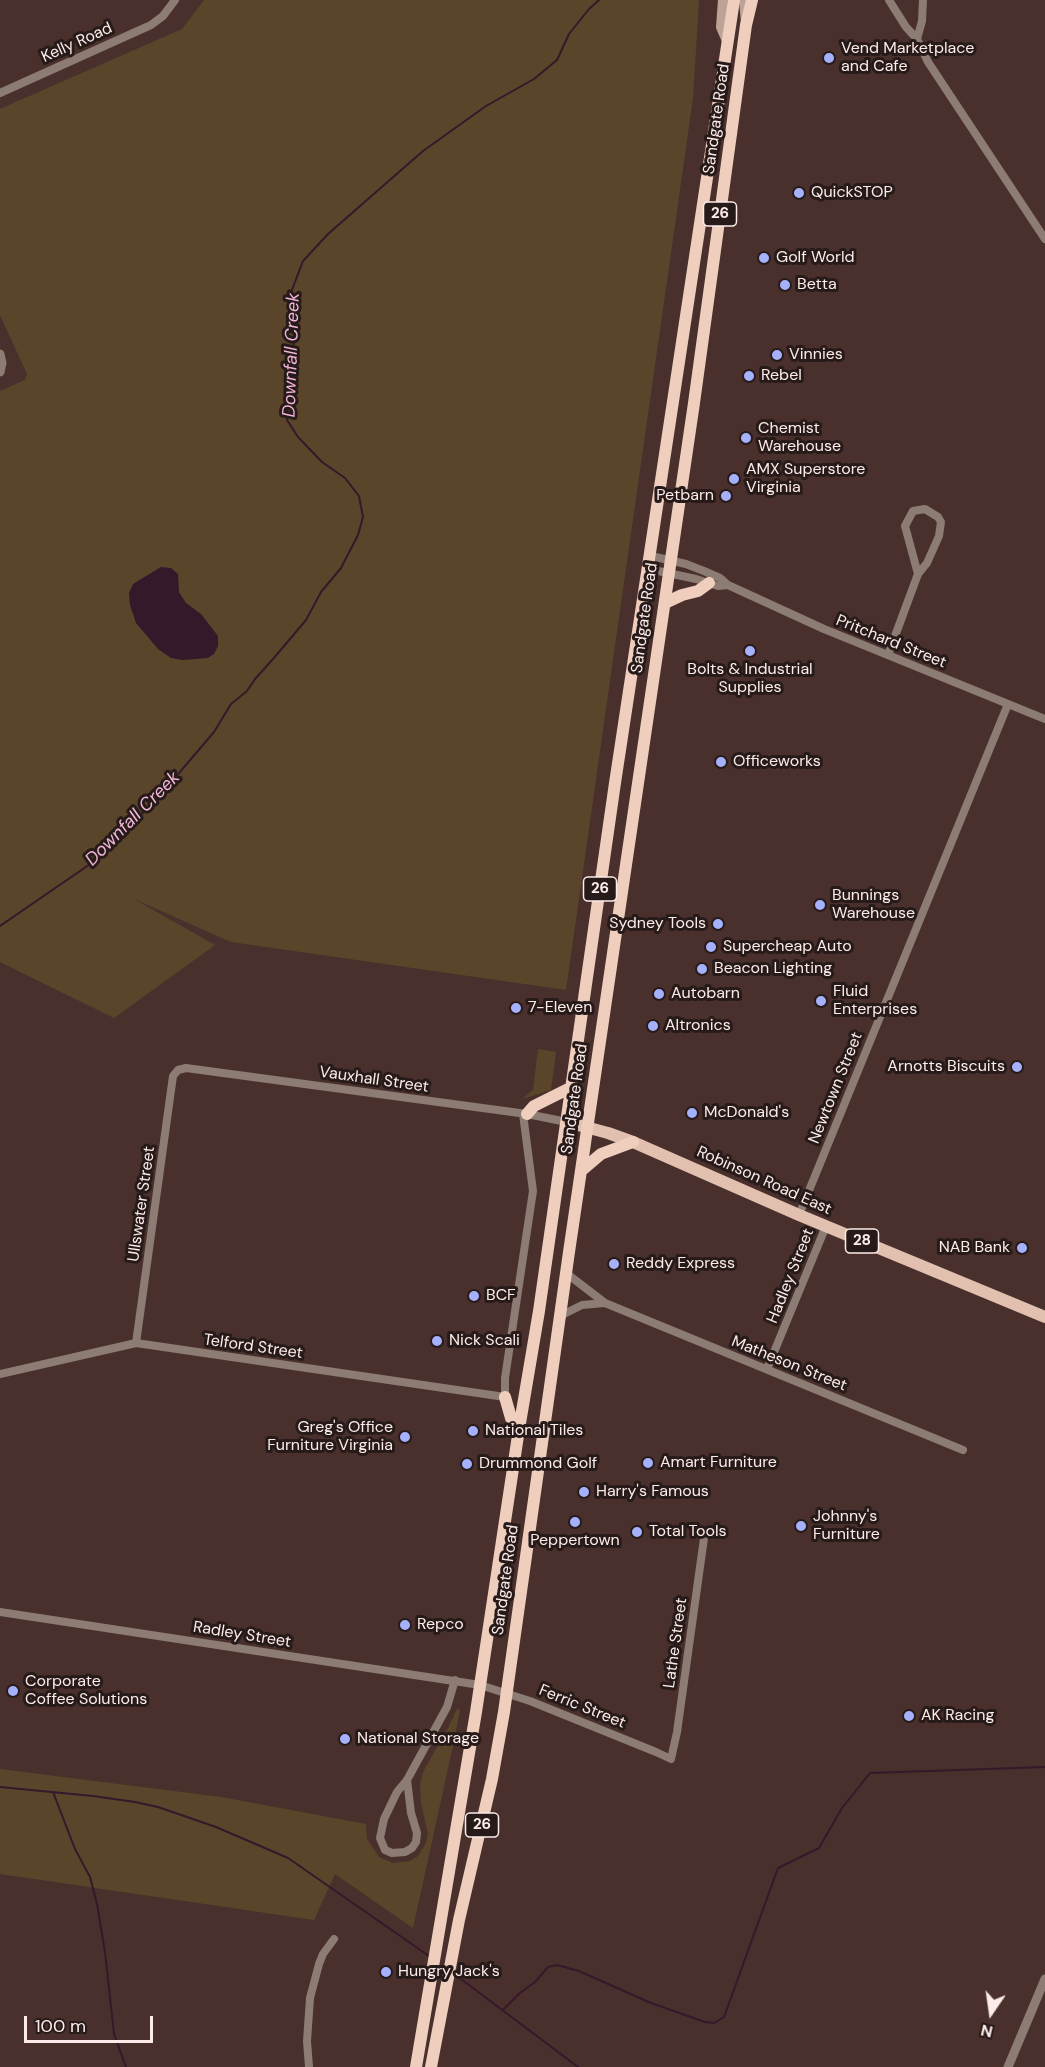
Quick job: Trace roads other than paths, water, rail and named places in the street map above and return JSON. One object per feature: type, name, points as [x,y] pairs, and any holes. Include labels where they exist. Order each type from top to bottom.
[{"type":"highway","name":"Sandgate Road","points":[[416,2067],[480,1685],[567,1122],[615,783],[734,0]]},
{"type":"highway","name":"Sandgate Road","points":[[430,2067],[444,1990],[492,1779],[506,1692],[665,603],[746,25],[752,0]]},
{"type":"highway","points":[[665,603],[698,591],[709,583]]},
{"type":"highway","points":[[525,1114],[534,1106],[572,1087]]},
{"type":"highway","points":[[581,1171],[601,1154],[633,1142]]},
{"type":"highway","points":[[505,1397],[511,1418],[519,1429]]},
{"type":"main road","name":"Sandgate Road","points":[[723,0],[721,27],[727,40]]},
{"type":"main road","name":"Sandgate Road","points":[[744,0],[746,25]]},
{"type":"main road","name":"Robinson Road East","points":[[567,1122],[633,1142],[799,1215],[1045,1317]]},
{"type":"street","name":"Kelly Road","points":[[0,93],[151,25],[163,16],[175,0]]},
{"type":"street","points":[[889,0],[906,27],[917,39],[928,62],[1045,239]]},
{"type":"street","points":[[917,39],[922,21],[923,0]]},
{"type":"street","points":[[0,354],[2,363],[0,372]]},
{"type":"street","points":[[888,655],[918,574],[927,563],[940,528],[938,517],[925,509],[913,511],[905,526],[918,574]]},
{"type":"street","name":"Pritchard Street","points":[[651,556],[670,567],[709,583],[718,586],[728,585]]},
{"type":"street","name":"Pritchard Street","points":[[649,569],[670,567],[704,571],[720,578],[728,585],[824,629],[1045,719]]},
{"type":"street","name":"Newtown Street","points":[[799,1215],[1008,704]]},
{"type":"street","name":"Vauxhall Street","points":[[178,1070],[186,1068],[525,1114],[567,1122]]},
{"type":"street","name":"Ullswater Street","points":[[136,1343],[173,1076],[178,1070]]},
{"type":"street","points":[[505,1397],[505,1378],[533,1191],[525,1114]]},
{"type":"street","name":"Hadley Street","points":[[767,1369],[826,1226]]},
{"type":"street","name":"Matheson Street","points":[[566,1273],[605,1303],[963,1450]]},
{"type":"street","points":[[560,1316],[582,1305],[605,1303]]},
{"type":"street","name":"Telford Street","points":[[0,1374],[136,1343],[505,1397]]},
{"type":"street","name":"Lathe Street","points":[[671,1759],[677,1732],[705,1531]]},
{"type":"street","name":"Radley Street","points":[[0,1612],[480,1685]]},
{"type":"street","points":[[407,1780],[411,1813],[417,1833],[416,1842],[405,1852],[392,1853],[382,1845],[381,1830],[392,1802],[407,1780],[447,1707],[455,1680]]},
{"type":"street","name":"Ferric Street","points":[[480,1685],[506,1692],[671,1759]]},
{"type":"street","points":[[309,2067],[307,2041],[309,1998],[323,1954],[334,1939]]},
{"type":"street","points":[[1008,2067],[1042,1993],[1045,1979]]},
{"type":"waterway","name":"Downfall Creek","points":[[0,926],[99,858],[162,793],[214,732],[231,704],[247,691],[306,620],[321,592],[341,568],[358,535],[363,517],[359,496],[345,478],[322,462],[298,437],[287,420],[294,327],[290,295],[303,261],[328,234],[423,151],[486,106],[534,79],[557,60],[569,34],[599,0]]},
{"type":"waterway","points":[[503,2010],[535,1982],[548,1967],[557,1965],[579,1971],[651,2003],[714,2023],[724,2017],[778,1868],[819,1848],[842,1808],[870,1773],[1045,1767]]},
{"type":"waterway","points":[[0,1787],[135,1802],[158,1807],[216,1827],[288,1858],[429,1956]]},
{"type":"waterway","points":[[53,1792],[75,1849],[90,1877],[105,1952],[114,2034],[126,2067]]},
{"type":"waterway","points":[[453,1973],[578,2067]]},
{"type":"place","name":"Vend Marketplace and Cafe","points":[[829,58]]},
{"type":"place","name":"QuickSTOP","points":[[799,193]]},
{"type":"place","name":"Golf World","points":[[764,258]]},
{"type":"place","name":"Betta","points":[[785,285]]},
{"type":"place","name":"Vinnies","points":[[777,355]]},
{"type":"place","name":"Rebel","points":[[749,376]]},
{"type":"place","name":"Chemist Warehouse","points":[[746,438]]},
{"type":"place","name":"AMX Superstore Virginia","points":[[734,479]]},
{"type":"place","name":"Petbarn","points":[[726,496]]},
{"type":"place","name":"Bolts & Industrial Supplies","points":[[750,651]]},
{"type":"place","name":"Officeworks","points":[[721,762]]},
{"type":"place","name":"Bunnings Warehouse","points":[[820,905]]},
{"type":"place","name":"Sydney Tools","points":[[718,924]]},
{"type":"place","name":"Supercheap Auto","points":[[711,947]]},
{"type":"place","name":"Beacon Lighting","points":[[702,969]]},
{"type":"place","name":"Autobarn","points":[[659,994]]},
{"type":"place","name":"Fluid Enterprises","points":[[821,1001]]},
{"type":"place","name":"7-Eleven","points":[[516,1008]]},
{"type":"place","name":"Altronics","points":[[653,1026]]},
{"type":"place","name":"Arnotts Biscuits","points":[[1017,1067]]},
{"type":"place","name":"McDonald's","points":[[692,1113]]},
{"type":"place","name":"NAB Bank","points":[[1022,1248]]},
{"type":"place","name":"Reddy Express","points":[[614,1264]]},
{"type":"place","name":"BCF","points":[[474,1296]]},
{"type":"place","name":"Nick Scali","points":[[437,1341]]},
{"type":"place","name":"National Tiles","points":[[473,1431]]},
{"type":"place","name":"Greg's Office Furniture Virginia","points":[[405,1437]]},
{"type":"place","name":"Amart Furniture","points":[[648,1463]]},
{"type":"place","name":"Drummond Golf","points":[[467,1464]]},
{"type":"place","name":"Harry's Famous","points":[[584,1492]]},
{"type":"place","name":"Peppertown","points":[[575,1522]]},
{"type":"place","name":"Johnny's Furniture","points":[[801,1526]]},
{"type":"place","name":"Total Tools","points":[[637,1532]]},
{"type":"place","name":"Repco","points":[[405,1625]]},
{"type":"place","name":"Corporate Coffee Solutions","points":[[13,1691]]},
{"type":"place","name":"AK Racing","points":[[909,1716]]},
{"type":"place","name":"National Storage","points":[[345,1739]]},
{"type":"place","name":"Hungry Jack's","points":[[386,1972]]}]
